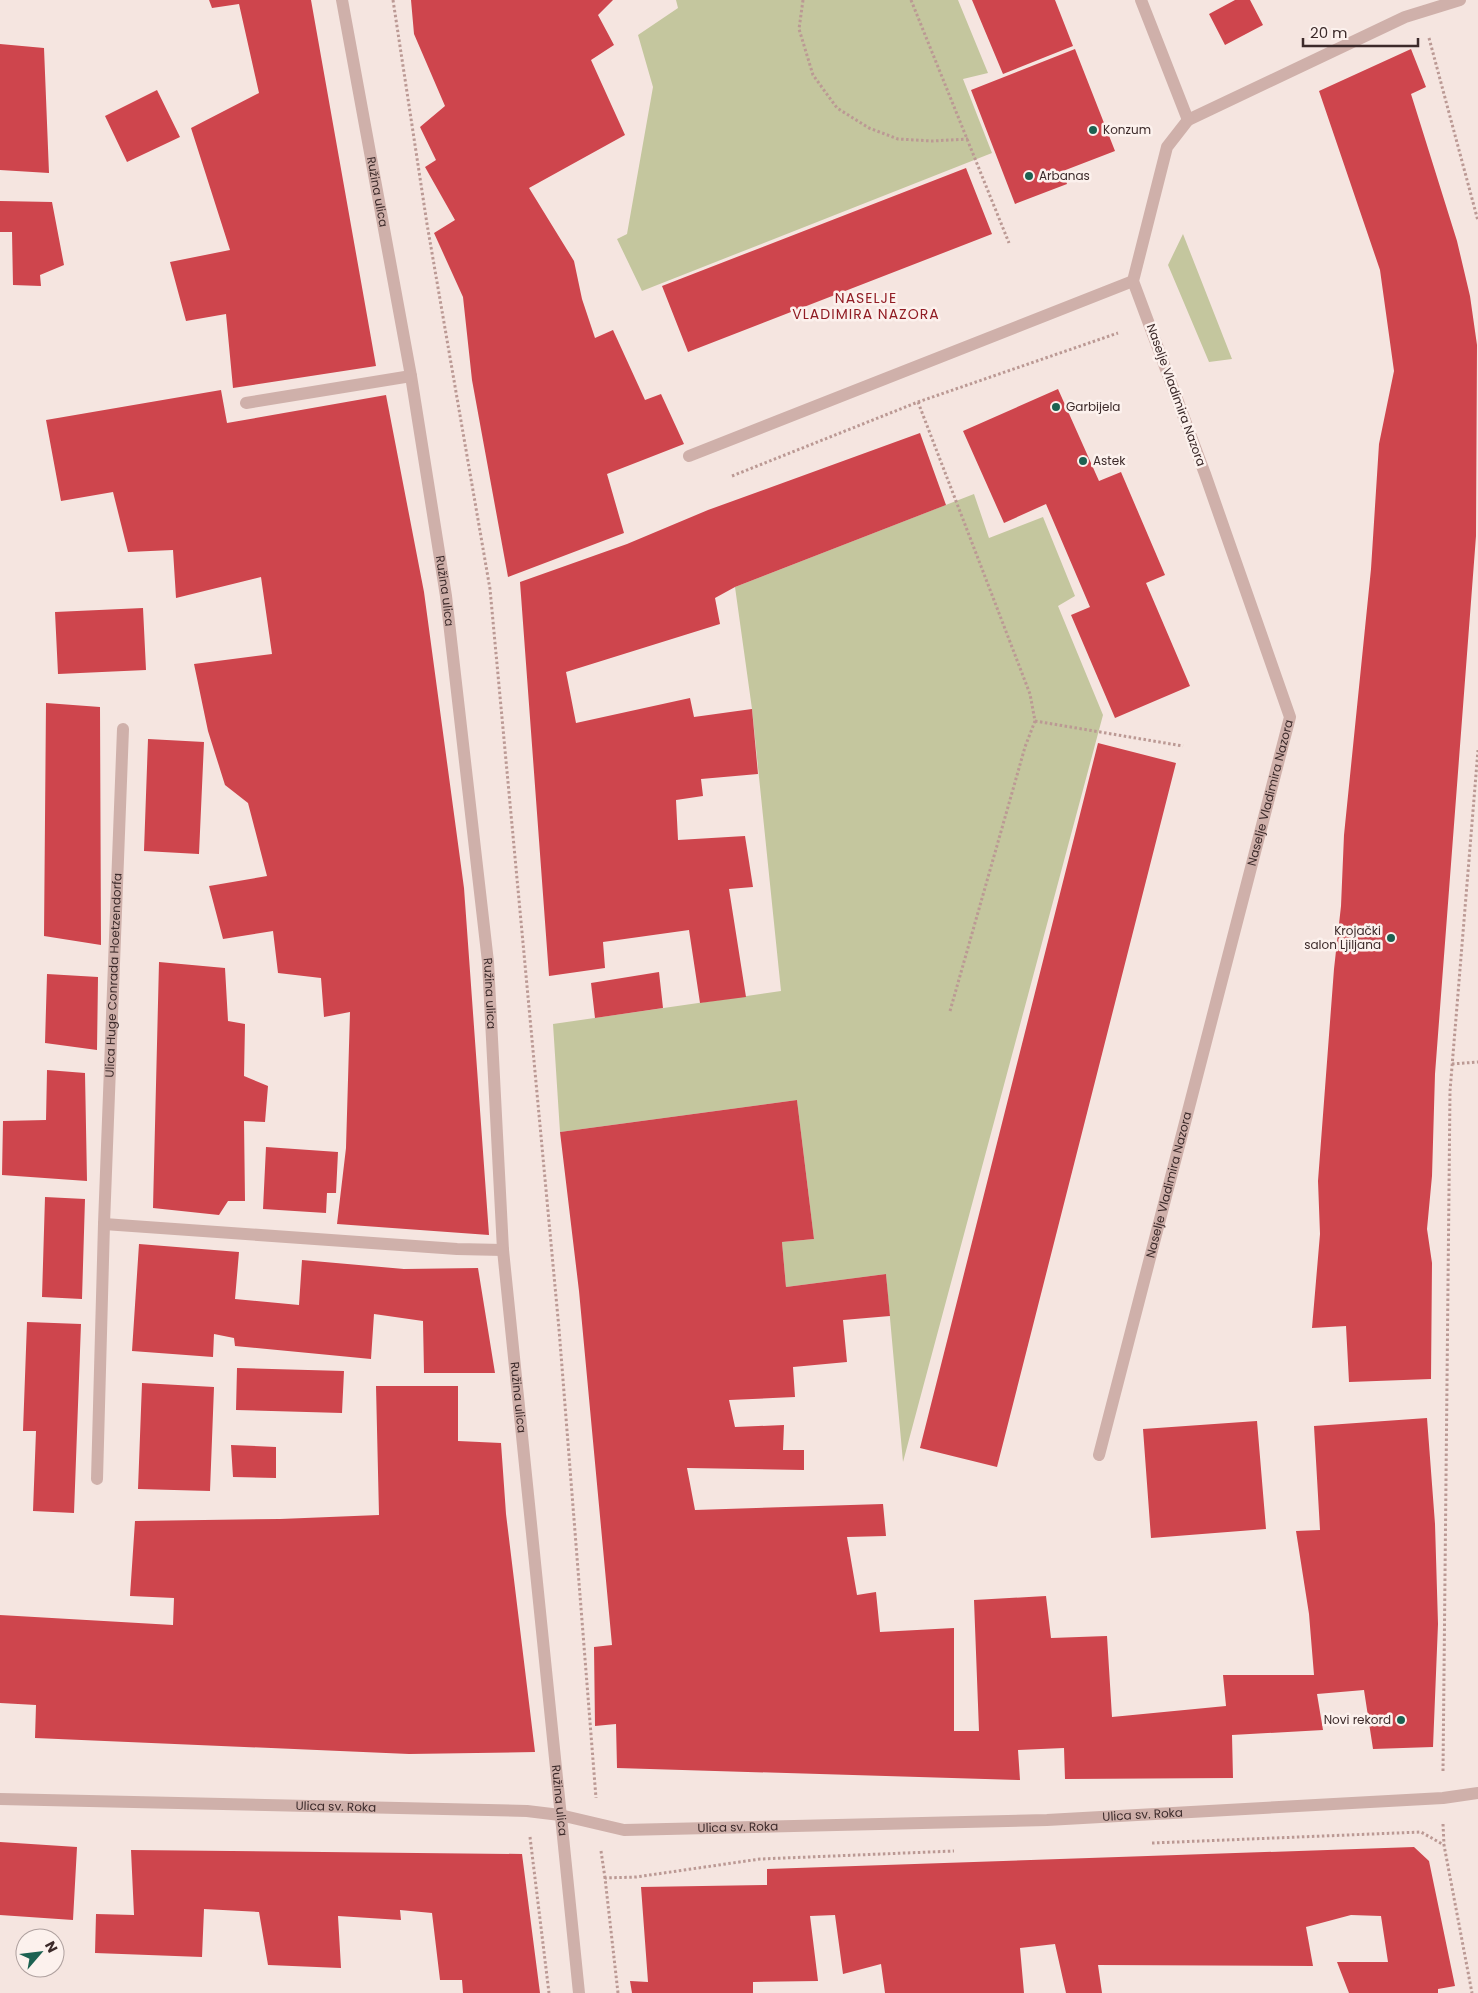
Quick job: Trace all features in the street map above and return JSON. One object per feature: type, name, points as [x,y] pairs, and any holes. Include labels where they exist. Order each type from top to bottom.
[{"type":"street","name":"Ružina ulica","points":[[342,0],[411,376],[446,596],[488,962],[503,1250],[579,1993]]},
{"type":"street","points":[[1141,0],[1188,120]]},
{"type":"street","points":[[689,456],[1133,280],[1167,147],[1188,120],[1425,10],[1460,0]]},
{"type":"street","name":"Naselje Vladimira Nazora","points":[[1099,1455],[1290,717],[1205,474],[1133,280]]},
{"type":"street","points":[[246,403],[411,376]]},
{"type":"street","name":"Ulica Huge Conrada Hoetzendorfa","points":[[97,1479],[104,1224],[123,729]]},
{"type":"street","points":[[104,1224],[457,1249],[503,1250]]},
{"type":"street","name":"Ulica sv. Roka","points":[[0,1799],[527,1811],[560,1815],[624,1830],[1048,1820],[1443,1798],[1478,1793]]},
{"type":"path","points":[[803,0],[800,29],[813,75],[837,108],[869,128],[898,139],[932,142],[968,139]]},
{"type":"path","points":[[911,0],[1009,243]]},
{"type":"path","points":[[1425,10],[1427,30],[1478,221]]},
{"type":"path","points":[[732,476],[918,402],[1118,333]]},
{"type":"path","points":[[918,402],[1030,694],[1034,721],[950,1010]]},
{"type":"path","points":[[1034,721],[1183,746]]},
{"type":"path","points":[[1472,1993],[1444,1844],[1443,1798],[1449,1101],[1478,750]]},
{"type":"path","points":[[1452,1064],[1478,1062]]},
{"type":"path","points":[[527,1811],[550,1993]]},
{"type":"path","points":[[1144,1844],[1420,1832],[1444,1844]]},
{"type":"path","points":[[618,1993],[605,1878],[636,1877],[760,1859],[957,1851]]},
{"type":"green space","points":[[676,0],[958,0],[988,73],[963,79],[992,153],[642,291],[617,239],[627,234],[653,87],[638,35],[678,8]]},
{"type":"green space","points":[[1183,234],[1232,359],[1209,362],[1168,265]]},
{"type":"green space","points":[[974,494],[989,538],[1043,517],[1075,596],[1058,606],[1103,715],[903,1462],[886,1274],[786,1287],[782,1242],[814,1239],[797,1100],[560,1132],[553,1024],[781,991],[752,709],[735,587]]},
{"type":"building","points":[[209,0],[311,0],[376,366],[233,388],[226,314],[186,321],[170,262],[230,250],[191,128],[259,93],[239,4],[212,8]]},
{"type":"building","points":[[411,0],[613,0],[598,15],[614,45],[591,60],[625,135],[529,188],[574,261],[582,299],[595,338],[613,330],[645,400],[661,394],[684,444],[607,474],[624,533],[508,577],[472,380],[463,297],[434,233],[455,220],[425,167],[436,160],[420,127],[445,106],[414,34]]},
{"type":"building","points":[[972,0],[1055,0],[1073,46],[1003,74]]},
{"type":"building","points":[[1235,0],[1250,0],[1263,25],[1225,45],[1209,14]]},
{"type":"building","points":[[0,44],[44,48],[49,173],[0,170]]},
{"type":"building","points":[[1075,49],[1115,151],[1063,171],[1067,184],[1015,204],[971,90]]},
{"type":"building","points":[[1411,49],[1426,87],[1411,94],[1457,241],[1470,296],[1477,345],[1476,536],[1435,1074],[1432,1176],[1427,1229],[1432,1263],[1431,1379],[1349,1382],[1346,1326],[1312,1328],[1320,1234],[1318,1181],[1334,969],[1341,906],[1344,835],[1371,569],[1379,444],[1394,371],[1380,270],[1319,91]]},
{"type":"building","points":[[157,90],[180,137],[127,162],[105,116]]},
{"type":"building","points":[[966,168],[992,234],[688,352],[662,286]]},
{"type":"building","points":[[0,201],[52,202],[64,265],[40,275],[41,286],[13,285],[12,232],[0,232]]},
{"type":"building","points":[[1058,389],[1099,481],[1121,472],[1165,575],[1146,583],[1190,686],[1115,718],[1071,615],[1090,607],[1046,504],[1004,523],[963,431]]},
{"type":"building","points":[[221,390],[227,423],[386,395],[424,592],[464,888],[489,1235],[337,1224],[346,1148],[350,1012],[324,1017],[321,978],[278,973],[273,931],[223,939],[209,886],[267,876],[248,803],[225,785],[208,731],[194,664],[272,654],[261,577],[176,598],[173,550],[128,552],[113,492],[61,501],[46,420]]},
{"type":"building","points":[[920,433],[946,505],[735,587],[715,598],[720,624],[566,672],[576,723],[690,698],[694,717],[752,709],[758,774],[701,779],[703,796],[676,800],[678,840],[745,836],[753,887],[729,889],[746,997],[700,1003],[689,930],[603,942],[605,968],[549,976],[520,582],[627,544],[708,510]]},
{"type":"building","points":[[143,608],[146,670],[58,674],[55,612]]},
{"type":"building","points":[[46,703],[100,707],[101,945],[44,936]]},
{"type":"building","points":[[148,739],[204,742],[199,854],[144,851]]},
{"type":"building","points":[[1098,743],[1176,763],[997,1467],[920,1448]]},
{"type":"building","points":[[159,962],[225,968],[228,1021],[245,1024],[244,1076],[268,1086],[265,1122],[244,1121],[245,1201],[228,1201],[219,1215],[153,1208]]},
{"type":"building","points":[[659,972],[663,1008],[595,1018],[591,983]]},
{"type":"building","points":[[47,974],[98,977],[97,1050],[45,1043]]},
{"type":"building","points":[[47,1070],[85,1073],[87,1181],[2,1175],[3,1121],[46,1120]]},
{"type":"building","points":[[797,1100],[814,1239],[782,1242],[786,1287],[886,1274],[890,1316],[843,1320],[847,1362],[793,1367],[795,1397],[729,1400],[735,1427],[784,1425],[783,1450],[804,1450],[804,1470],[687,1468],[695,1510],[883,1504],[886,1536],[847,1537],[857,1595],[876,1592],[880,1632],[954,1628],[954,1731],[979,1731],[974,1600],[1046,1596],[1051,1638],[1107,1636],[1112,1717],[1226,1706],[1223,1675],[1314,1675],[1309,1614],[1296,1531],[1320,1530],[1314,1426],[1427,1418],[1435,1524],[1438,1624],[1433,1747],[1373,1749],[1364,1690],[1317,1694],[1323,1730],[1232,1735],[1233,1778],[1065,1779],[1064,1748],[1018,1750],[1020,1780],[617,1768],[616,1724],[595,1726],[594,1647],[612,1645],[579,1291],[560,1132]]},
{"type":"building","points":[[266,1147],[338,1152],[336,1193],[327,1193],[326,1213],[263,1209]]},
{"type":"building","points":[[45,1197],[85,1199],[82,1299],[42,1297]]},
{"type":"building","points":[[139,1244],[239,1252],[235,1299],[299,1305],[302,1260],[404,1269],[478,1268],[495,1373],[424,1373],[423,1321],[374,1314],[371,1359],[235,1346],[234,1338],[214,1334],[213,1357],[132,1351]]},
{"type":"building","points":[[27,1322],[81,1324],[74,1513],[33,1511],[36,1431],[23,1431]]},
{"type":"building","points":[[237,1368],[344,1371],[342,1413],[236,1410]]},
{"type":"building","points":[[142,1383],[214,1387],[210,1491],[138,1489]]},
{"type":"building","points":[[376,1386],[458,1386],[458,1441],[501,1443],[506,1514],[535,1752],[409,1754],[35,1738],[36,1705],[0,1703],[0,1615],[173,1625],[174,1598],[130,1596],[135,1521],[280,1519],[379,1515]]},
{"type":"building","points":[[1257,1421],[1266,1529],[1151,1538],[1143,1429]]},
{"type":"building","points":[[231,1445],[276,1447],[276,1478],[233,1477]]},
{"type":"building","points":[[0,1842],[77,1847],[73,1920],[0,1915]]},
{"type":"building","points":[[1414,1847],[1429,1861],[1455,1986],[1438,1989],[1438,1993],[1349,1993],[1337,1962],[1388,1962],[1381,1916],[1351,1915],[1306,1927],[1313,1966],[1098,1965],[1102,1993],[1066,1993],[1055,1944],[1020,1948],[1024,1993],[885,1993],[881,1964],[843,1974],[835,1915],[810,1916],[818,1981],[753,1982],[753,1993],[632,1993],[630,1981],[648,1982],[641,1887],[767,1885],[767,1869]]},
{"type":"building","points":[[131,1850],[522,1854],[540,1993],[463,1993],[462,1980],[440,1980],[432,1913],[400,1910],[401,1920],[338,1916],[341,1968],[268,1965],[259,1912],[204,1909],[202,1957],[95,1953],[96,1914],[134,1915]]},
{"type":"place","name":"Konzum","points":[[1093,130]]},
{"type":"place","name":"Arbanas","points":[[1029,176]]},
{"type":"place","name":"Garbijela","points":[[1056,407]]},
{"type":"place","name":"Astek","points":[[1083,461]]},
{"type":"place","name":"Krojački salon Ljiljana","points":[[1391,938]]},
{"type":"place","name":"Novi rekord","points":[[1401,1720]]},
{"type":"district","name":"NASELJE VLADIMIRA NAZORA","points":[[866,306]]}]
